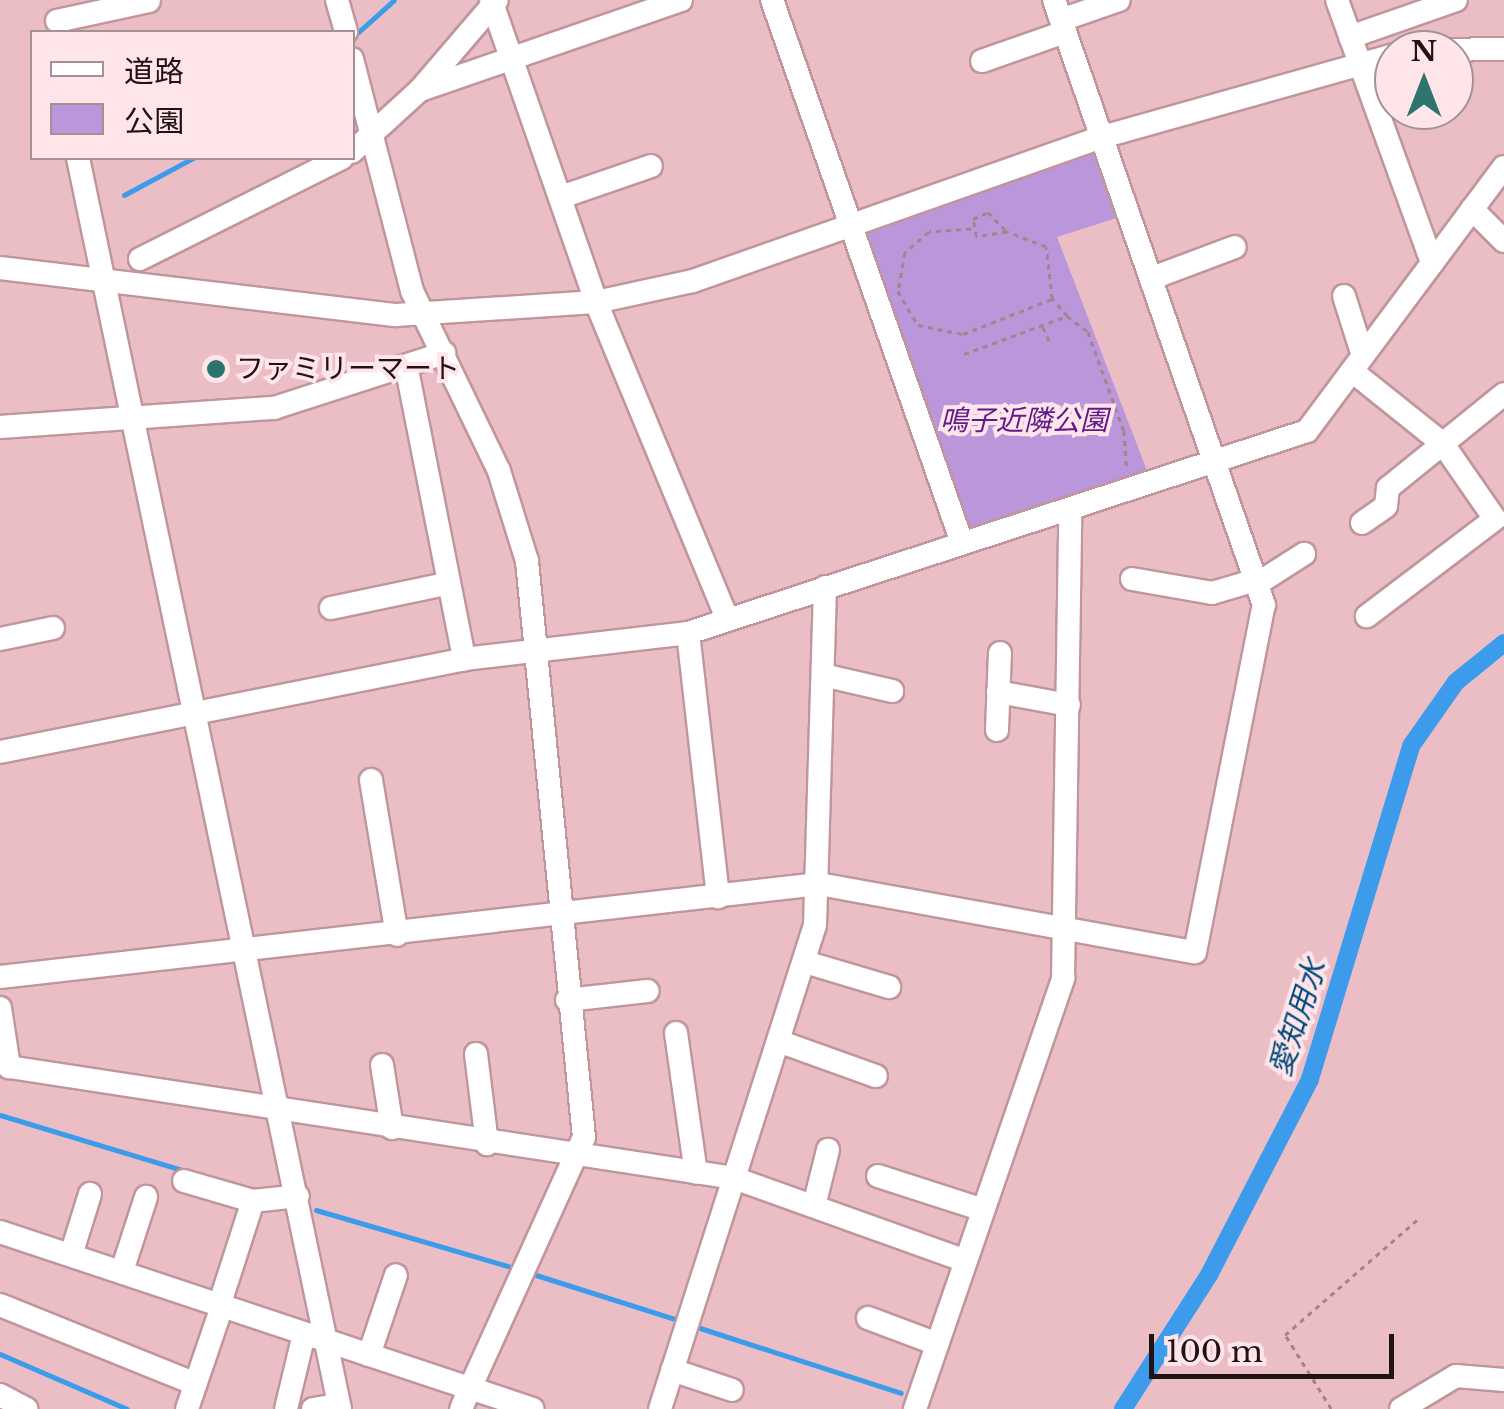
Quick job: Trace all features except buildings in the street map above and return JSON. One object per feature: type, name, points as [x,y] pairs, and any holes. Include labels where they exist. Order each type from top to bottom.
[{"type":"street","points":[[337,0],[345,30]]},
{"type":"street","points":[[420,90],[681,0]]},
{"type":"street","points":[[772,0],[855,220],[962,543]]},
{"type":"street","points":[[982,61],[1060,17],[1118,0]]},
{"type":"street","points":[[1337,0],[1432,263]]},
{"type":"street","points":[[0,268],[425,314],[596,302],[693,281],[855,220],[1354,48],[1456,0]]},
{"type":"street","points":[[56,18],[149,1]]},
{"type":"street","points":[[493,2],[596,302],[726,616]]},
{"type":"street","points":[[360,148],[420,90],[493,2]]},
{"type":"street","points":[[0,976],[819,884],[1195,952],[1264,605],[1155,277],[1060,17]]},
{"type":"street","points":[[1354,48],[1374,52]]},
{"type":"street","points":[[1474,49],[1504,49]]},
{"type":"street","points":[[355,92],[360,148],[425,314],[521,533],[556,916],[568,1000],[580,1157],[465,1399]]},
{"type":"street","points":[[78,160],[281,1111],[298,1196],[314,1337],[339,1407],[313,1409]]},
{"type":"street","points":[[140,259],[338,160]]},
{"type":"street","points":[[561,197],[651,166]]},
{"type":"street","points":[[0,752],[464,659],[530,648],[688,633],[726,616],[1070,510],[1306,430],[1504,167]]},
{"type":"street","points":[[1472,208],[1504,241]]},
{"type":"street","points":[[1155,277],[1235,246]]},
{"type":"street","points":[[1344,296],[1358,364],[1444,444],[1495,518],[1368,616]]},
{"type":"street","points":[[0,427],[134,422],[274,408],[407,370],[444,353]]},
{"type":"street","points":[[407,370],[446,584],[464,659]]},
{"type":"street","points":[[1362,523],[1444,444],[1504,394]]},
{"type":"street","points":[[916,1409],[1063,978],[1070,510]]},
{"type":"street","points":[[1132,579],[1212,593],[1256,582],[1304,554]]},
{"type":"street","points":[[331,608],[446,584]]},
{"type":"street","points":[[660,1409],[806,962],[819,884],[828,676],[824,588]]},
{"type":"street","points":[[0,640],[53,628]]},
{"type":"street","points":[[688,633],[718,897]]},
{"type":"street","points":[[997,730],[1000,652]]},
{"type":"street","points":[[828,676],[892,692]]},
{"type":"street","points":[[998,692],[1069,705]]},
{"type":"street","points":[[371,780],[397,934]]},
{"type":"street","points":[[806,962],[890,987]]},
{"type":"street","points":[[568,1000],[647,991]]},
{"type":"street","points":[[0,1008],[9,1066],[487,1144],[734,1178],[966,1261]]},
{"type":"street","points":[[676,1033],[696,1173]]},
{"type":"street","points":[[778,1041],[876,1076]]},
{"type":"street","points":[[476,1054],[487,1144]]},
{"type":"street","points":[[382,1066],[392,1128]]},
{"type":"street","points":[[814,1206],[828,1150]]},
{"type":"street","points":[[878,1176],[983,1210]]},
{"type":"street","points":[[184,1181],[253,1202],[298,1196]]},
{"type":"street","points":[[72,1255],[90,1194]]},
{"type":"street","points":[[122,1271],[146,1196]]},
{"type":"street","points":[[187,1409],[253,1202]]},
{"type":"street","points":[[0,1232],[369,1355],[465,1399],[533,1409]]},
{"type":"street","points":[[369,1355],[396,1275]]},
{"type":"street","points":[[0,1305],[196,1384]]},
{"type":"street","points":[[868,1318],[937,1344]]},
{"type":"street","points":[[286,1409],[314,1337]]},
{"type":"street","points":[[672,1370],[732,1390]]},
{"type":"street","points":[[1401,1409],[1456,1376],[1504,1380]]},
{"type":"street","points":[[0,1394],[26,1409]]},
{"type":"path","points":[[971,230],[988,212],[1007,232],[1046,248],[1052,299],[1088,332],[1124,431],[1132,489]]},
{"type":"path","points":[[1007,232],[991,238],[971,230],[929,232],[904,253],[898,291],[918,325],[963,334],[1052,299]]},
{"type":"path","points":[[964,354],[1067,316]]},
{"type":"path","points":[[1042,325],[1050,343]]},
{"type":"path","points":[[1331,1409],[1285,1335],[1416,1220]]},
{"type":"green space","name":"鳴子近隣公園","points":[[1102,137],[1129,214],[1057,237],[1151,481],[962,543],[855,219]]},
{"type":"waterway","points":[[355,35],[394,0]]},
{"type":"waterway","points":[[124,195],[189,160]]},
{"type":"waterway","name":"愛知用水","points":[[1123,1409],[1209,1275],[1310,1079],[1411,746],[1456,682],[1504,643]]},
{"type":"waterway","points":[[0,1115],[186,1171]]},
{"type":"waterway","points":[[316,1210],[508,1266]]},
{"type":"waterway","points":[[536,1275],[675,1319]]},
{"type":"waterway","points":[[700,1328],[901,1393]]},
{"type":"waterway","points":[[0,1354],[127,1409]]},
{"type":"place","name":"ファミリーマート","points":[[216,369]]}]
